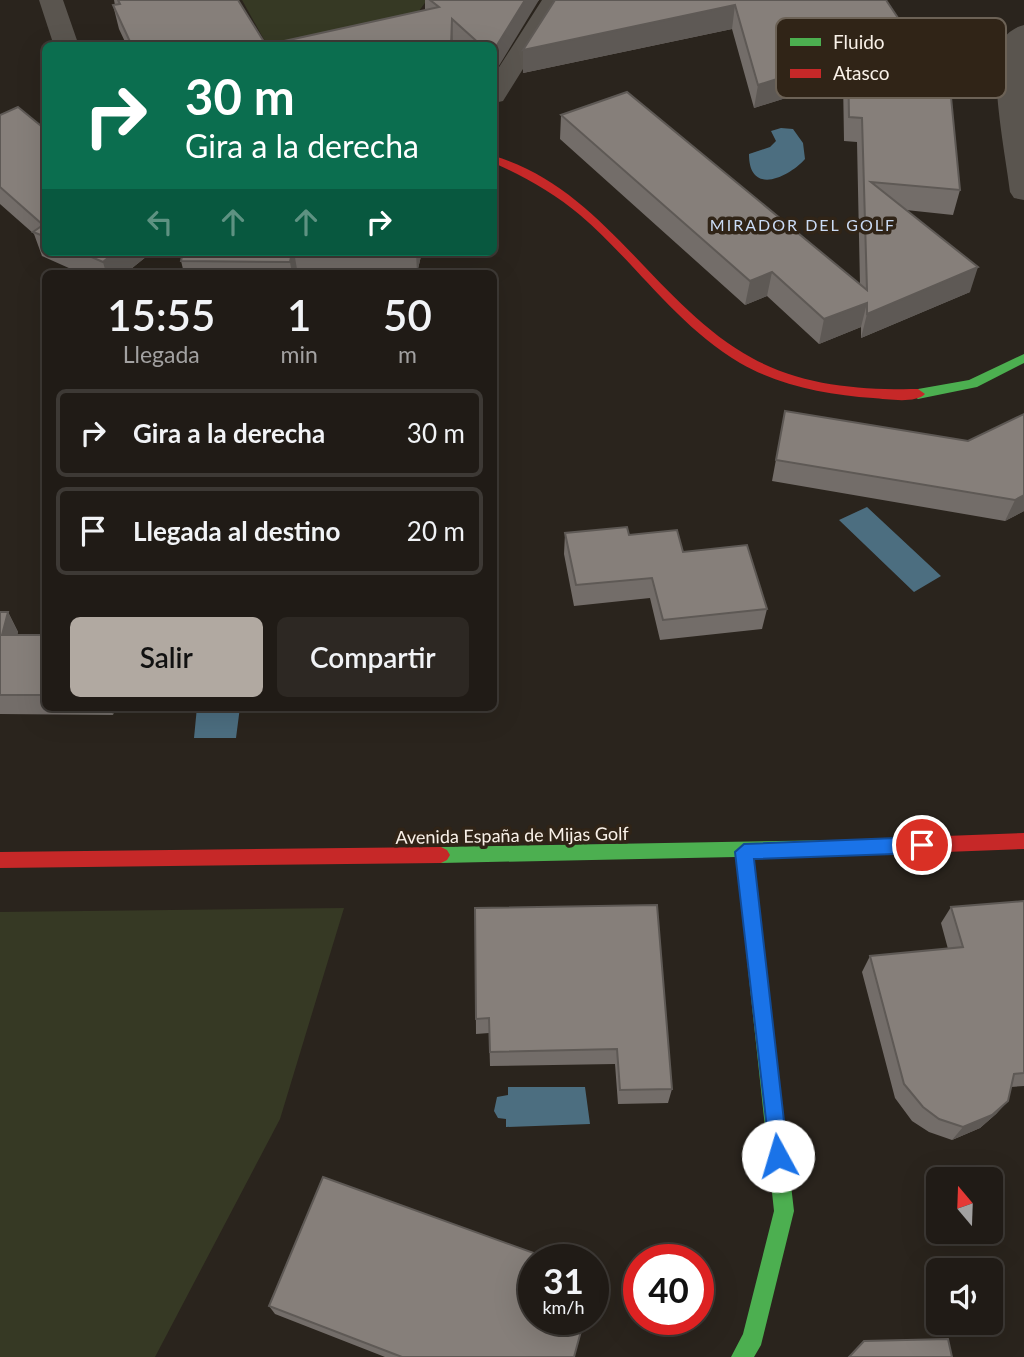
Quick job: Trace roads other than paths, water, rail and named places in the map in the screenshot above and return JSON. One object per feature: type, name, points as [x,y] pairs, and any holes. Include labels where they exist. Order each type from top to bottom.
[{"type":"street","points":[[51,0],[66,42]]},
{"type":"street","points":[[497,90],[554,0]]},
{"type":"street","points":[[1024,32],[1013,45],[1009,69],[1024,192]]},
{"type":"street","points":[[497,160],[528,172],[589,217],[688,317],[732,352],[790,379],[836,391],[908,395],[947,391],[993,378],[1024,358]]},
{"type":"street","name":"Avenida España de Mijas Golf","points":[[0,860],[744,852],[1024,841]]},
{"type":"street","points":[[742,1357],[753,1337],[784,1211],[744,852]]},
{"type":"water","points":[[793,129],[803,143],[805,159],[780,177],[762,179],[755,175],[749,154],[770,147],[776,141],[771,131]]},
{"type":"water","points":[[867,507],[941,576],[914,592],[839,520]]},
{"type":"water","points":[[197,711],[239,711],[236,738],[194,738]]},
{"type":"water","points":[[508,1087],[585,1087],[590,1124],[506,1127],[506,1119],[498,1118],[494,1111],[497,1097],[508,1095]]},
{"type":"district","name":"MIRADOR DEL GOLF","points":[[803,224]]}]
